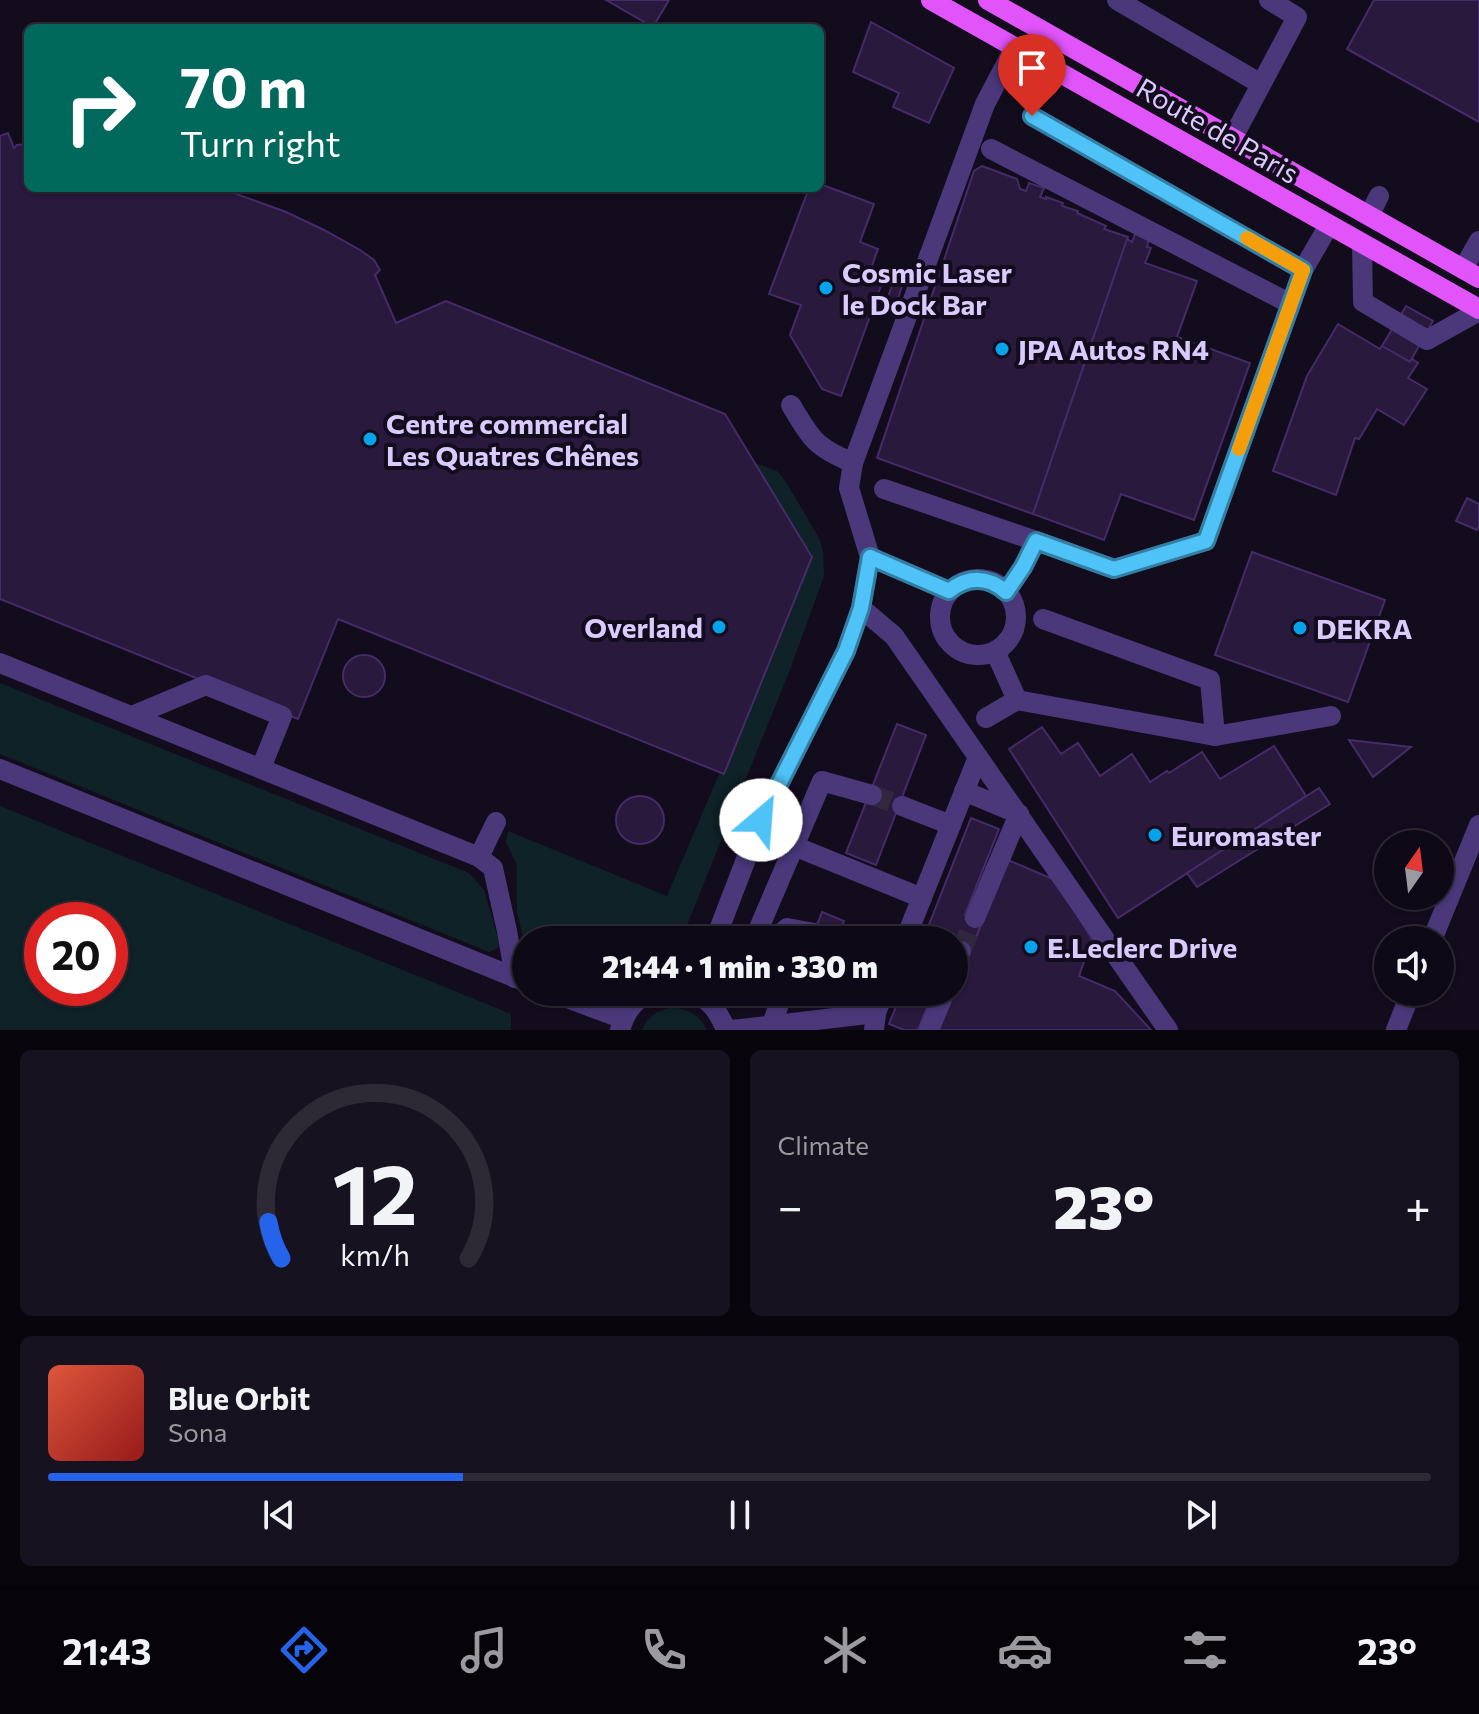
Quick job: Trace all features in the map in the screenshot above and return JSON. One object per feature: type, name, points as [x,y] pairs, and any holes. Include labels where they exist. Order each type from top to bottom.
[{"type":"main road","name":"Route de Paris","points":[[931,0],[1479,310]]},
{"type":"main road","name":"Route de Paris","points":[[988,0],[1471,274]]},
{"type":"street","points":[[1117,0],[1261,84]]},
{"type":"street","points":[[1232,139],[1297,17],[1269,0]]},
{"type":"street","points":[[720,926],[761,820],[846,651],[861,608],[870,557],[849,488],[853,463],[985,104],[1015,47]]},
{"type":"street","points":[[1032,116],[1303,270]]},
{"type":"street","points":[[991,149],[1291,304]]},
{"type":"street","points":[[1369,216],[1379,196]]},
{"type":"street","points":[[884,489],[1114,569],[1206,541],[1303,270],[1329,225]]},
{"type":"street","points":[[1471,274],[1479,241]]},
{"type":"street","points":[[1362,244],[1363,302],[1427,340],[1479,310]]},
{"type":"street","points":[[791,405],[816,443],[853,463]]},
{"type":"street","points":[[1006,592],[1036,541]]},
{"type":"street","points":[[870,557],[949,591]]},
{"type":"street","points":[[978,579],[998,585],[1006,592],[1015,609],[1014,629],[1009,638],[995,651],[982,654],[969,654],[957,649],[947,640],[940,615],[949,591],[957,585],[978,579]]},
{"type":"street","points":[[861,608],[894,636],[1168,1030]]},
{"type":"street","points":[[1043,619],[1210,680],[1215,736]]},
{"type":"street","points":[[995,651],[1017,700]]},
{"type":"street","points":[[0,663],[479,857],[493,868],[512,950]]},
{"type":"street","points":[[132,716],[206,685],[282,716],[261,768]]},
{"type":"street","points":[[986,718],[1017,700],[1215,736],[1331,716]]},
{"type":"street","points":[[911,926],[978,757]]},
{"type":"street","points":[[0,769],[512,977]]},
{"type":"street","points":[[760,926],[822,781],[872,795]]},
{"type":"street","points":[[964,791],[1019,814]]},
{"type":"street","points":[[902,806],[951,825]]},
{"type":"street","points":[[975,918],[1019,814]]},
{"type":"street","points":[[479,857],[496,822]]},
{"type":"street","points":[[1438,926],[1479,825]]},
{"type":"street","points":[[794,846],[922,898]]},
{"type":"street","points":[[582,1006],[621,1024],[631,1006]]},
{"type":"street","points":[[713,1006],[729,1030],[772,1025],[875,1022]]},
{"type":"street","points":[[772,1025],[778,1006]]},
{"type":"street","points":[[929,1030],[939,1006]]},
{"type":"street","points":[[1396,1030],[1405,1006]]},
{"type":"green space","points":[[755,463],[777,471],[786,482],[819,538],[823,550],[824,576],[791,667],[687,926],[520,926],[517,912],[517,865],[506,842],[508,831],[667,896],[720,772]]},
{"type":"green space","points":[[0,683],[469,873],[484,890],[498,948],[489,952],[0,754]]},
{"type":"green space","points":[[0,806],[511,1014],[511,1030],[0,1030]]},
{"type":"green space","points":[[670,1008],[692,1013],[707,1030],[642,1030],[653,1015]]},
{"type":"building","points":[[606,0],[669,0],[655,24],[648,24]]},
{"type":"building","points":[[1374,0],[1479,0],[1479,122],[1347,49]]},
{"type":"building","points":[[871,22],[954,68],[929,123],[893,107],[899,93],[853,72]]},
{"type":"building","name":"Centre commercial Les Quatres Chênes","points":[[8,133],[14,148],[24,144],[24,192],[231,192],[324,230],[374,260],[380,270],[375,275],[396,323],[446,301],[725,414],[812,557],[724,774],[338,619],[298,719],[0,599],[0,136]]},
{"type":"building","name":"JPA Autos RN4","points":[[982,166],[1017,179],[1020,189],[1026,191],[1029,183],[1044,188],[1040,197],[1063,203],[1062,206],[1106,226],[1104,229],[1128,237],[1033,514],[877,458],[974,171]]},
{"type":"building","name":"Cosmic Laser le Dock Bar","points":[[824,185],[874,204],[860,242],[878,249],[868,277],[882,283],[841,396],[822,389],[790,335],[801,305],[769,294],[807,192],[824,192]]},
{"type":"building","points":[[1135,234],[1149,239],[1147,247],[1151,248],[1145,263],[1197,281],[1177,337],[1250,363],[1194,520],[1121,494],[1104,540],[1033,514],[1127,239],[1132,242]]},
{"type":"building","points":[[893,283],[902,286],[895,308],[885,305]]},
{"type":"building","points":[[1406,306],[1433,321],[1410,362],[1382,346]]},
{"type":"building","points":[[1338,324],[1380,349],[1382,346],[1410,362],[1412,359],[1418,363],[1408,378],[1427,389],[1404,425],[1377,409],[1359,439],[1355,438],[1336,495],[1273,471],[1307,376]]},
{"type":"building","points":[[1467,498],[1479,504],[1477,530],[1456,521]]},
{"type":"building","name":"DEKRA","points":[[1252,552],[1385,600],[1348,702],[1215,655]]},
{"type":"building","points":[[364,655],[379,661],[385,676],[379,691],[364,697],[349,691],[343,676],[349,661]]},
{"type":"building","points":[[897,724],[926,735],[876,865],[846,853]]},
{"type":"building","name":"Euromaster","points":[[1042,727],[1061,754],[1078,743],[1100,776],[1132,754],[1150,782],[1202,752],[1220,779],[1274,746],[1306,796],[1118,918],[1009,749]]},
{"type":"building","points":[[1349,740],[1411,747],[1373,777]]},
{"type":"building","points":[[1319,788],[1330,804],[1197,887],[1187,873]]},
{"type":"building","points":[[640,796],[657,803],[664,820],[657,837],[640,844],[623,837],[616,820],[623,803]]},
{"type":"building","points":[[971,818],[999,829],[965,915],[982,921],[969,955],[968,926],[929,926]]},
{"type":"building","name":"E.Leclerc Drive","points":[[1008,860],[1055,880],[1092,939],[1079,976],[1115,991],[1151,1030],[938,1030],[948,1006],[968,1006],[968,957]]},
{"type":"building","points":[[822,912],[844,921],[842,926],[816,926]]},
{"type":"building","points":[[896,1006],[927,1006],[918,1030],[904,1030],[889,1024]]},
{"type":"tunnel","points":[[872,795],[902,806]]},
{"type":"tunnel","points":[[968,934],[975,918]]},
{"type":"slow traffic","points":[[1239,449],[1303,270],[1247,238]]},
{"type":"place","name":"Cosmic Laser le Dock Bar","points":[[826,288]]},
{"type":"place","name":"JPA Autos RN4","points":[[1002,349]]},
{"type":"place","name":"Centre commercial Les Quatres Chênes","points":[[370,439]]},
{"type":"place","name":"Overland","points":[[719,627]]},
{"type":"place","name":"DEKRA","points":[[1300,628]]},
{"type":"place","name":"Euromaster","points":[[1155,835]]},
{"type":"place","name":"E.Leclerc Drive","points":[[1031,947]]},
{"type":"route","points":[[761,820],[846,651],[861,608],[870,557],[949,591],[957,585],[978,579],[988,580],[1006,592],[1036,541],[1114,569],[1206,541],[1303,270],[1032,116]]}]
